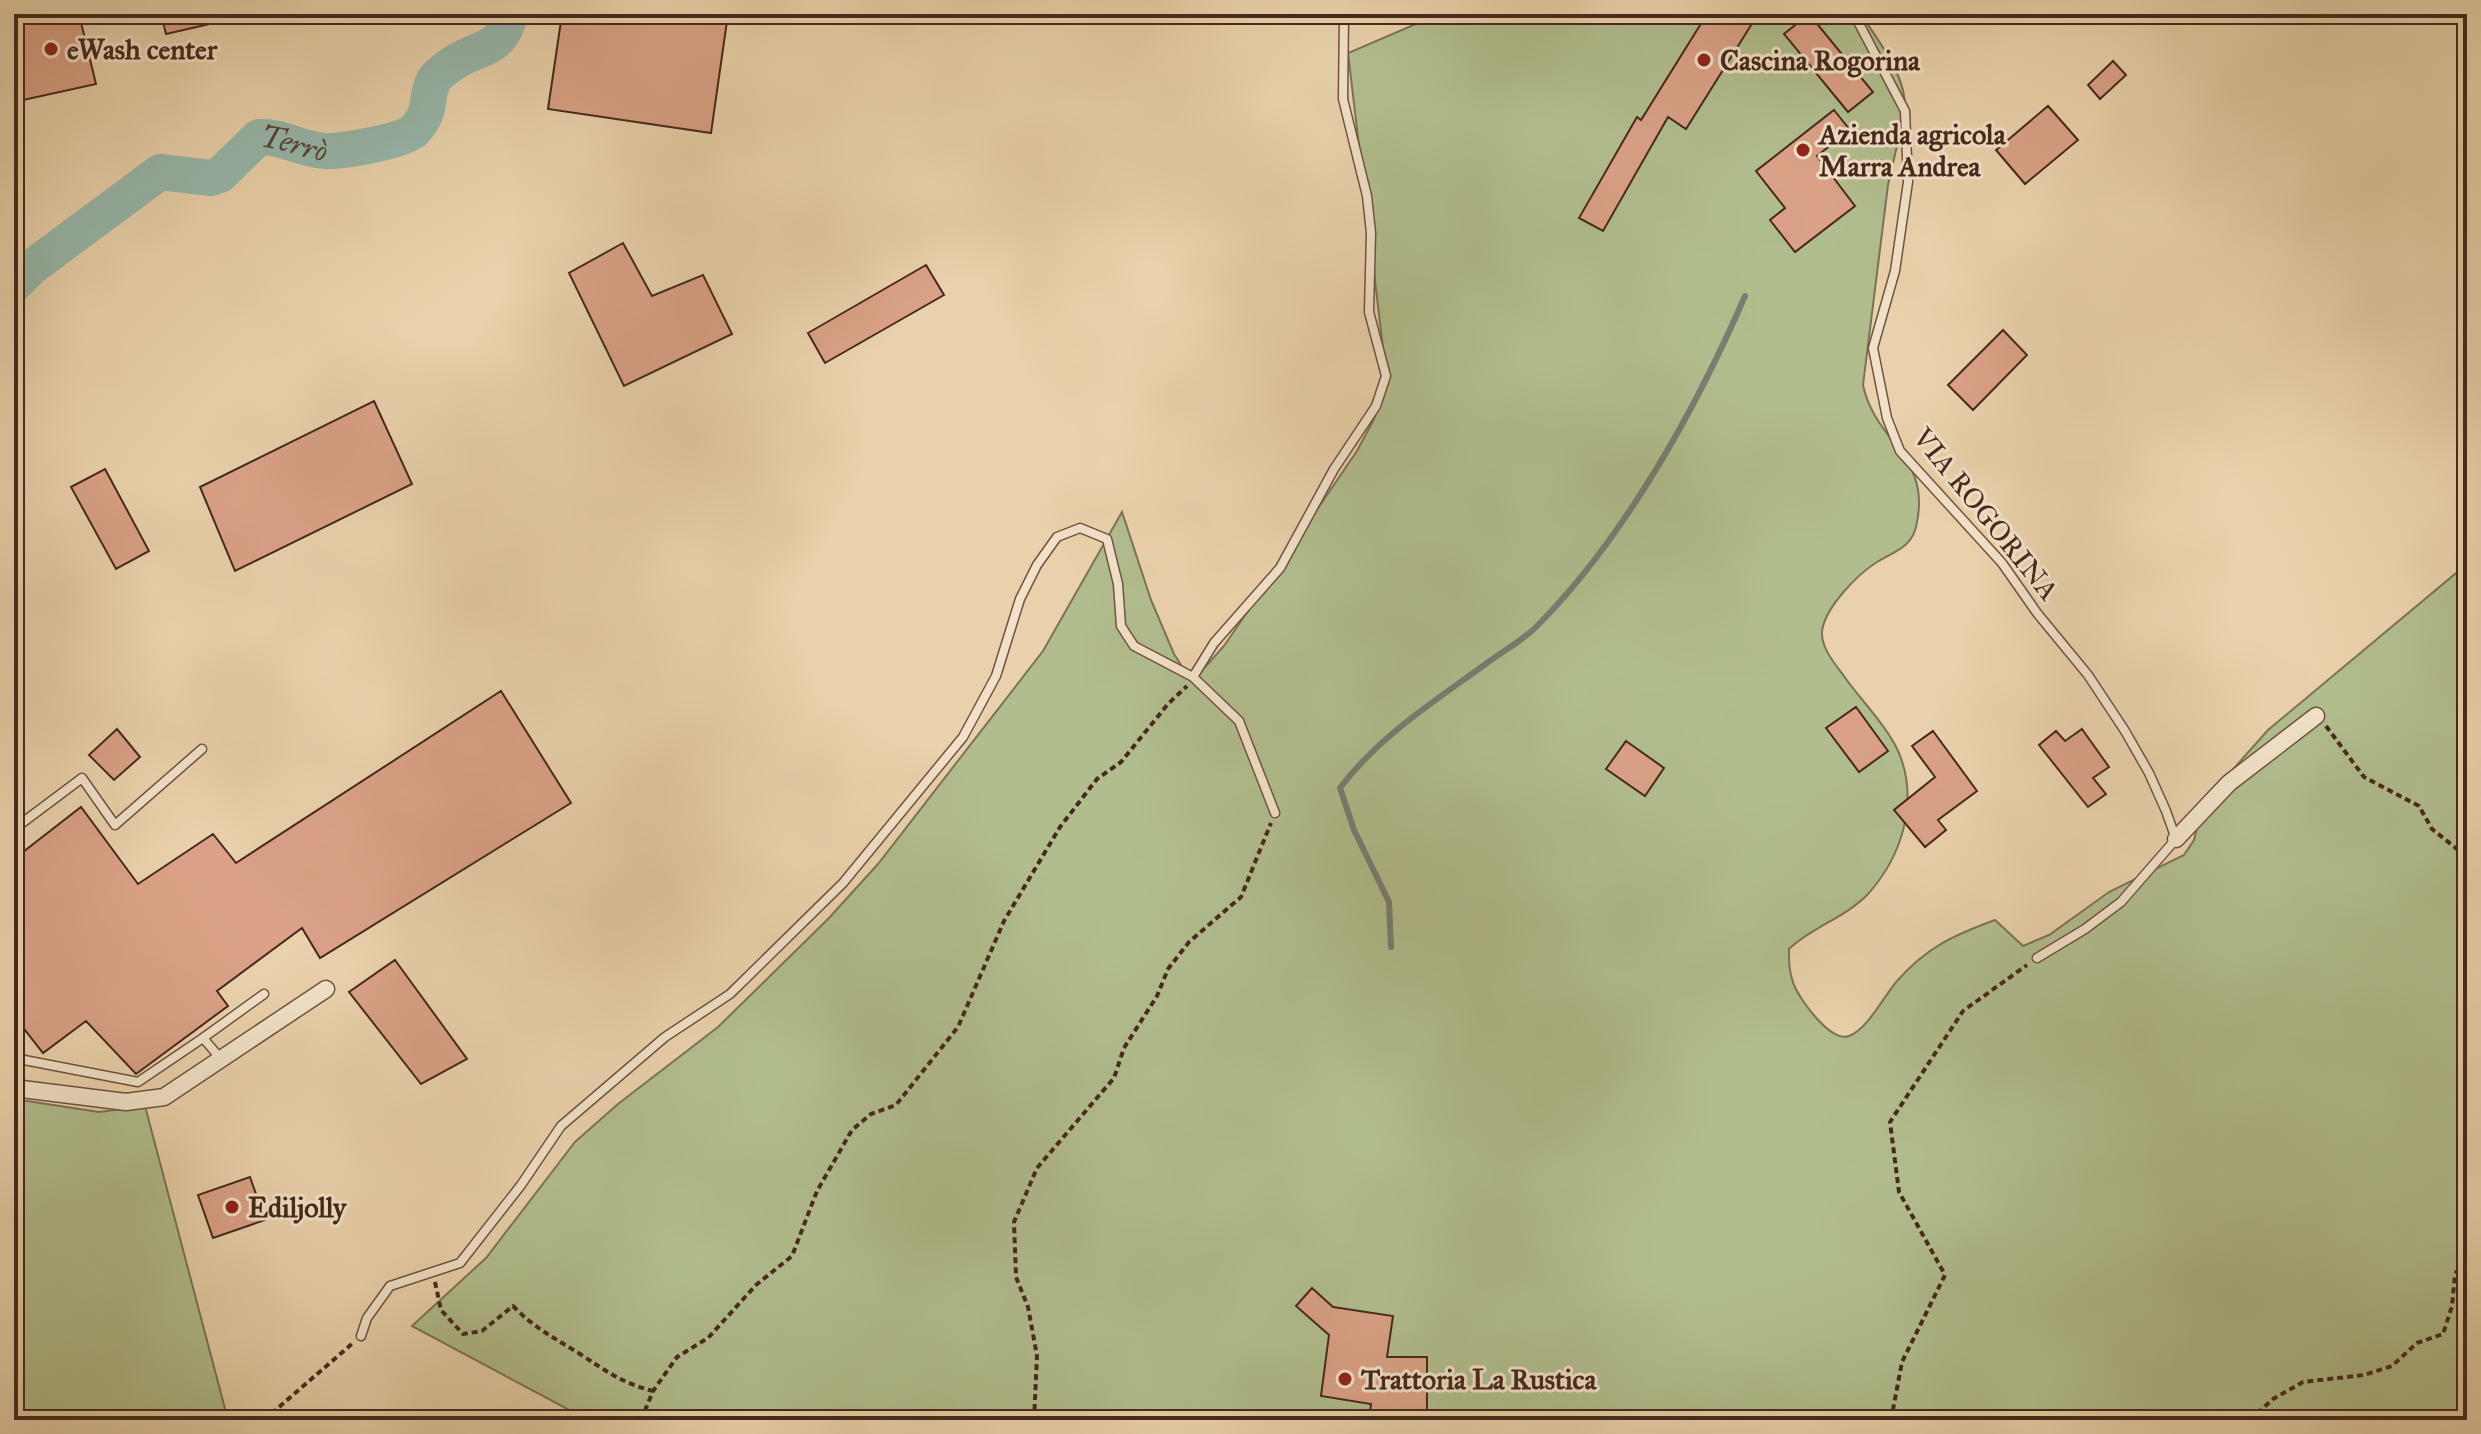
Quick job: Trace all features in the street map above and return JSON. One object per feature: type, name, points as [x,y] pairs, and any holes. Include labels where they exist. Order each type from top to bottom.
[{"type":"street","points":[[2176,839],[2229,783],[2316,716]]},
{"type":"street","points":[[14,1088],[126,1102],[164,1097],[326,989]]},
{"type":"lane","points":[[1193,677],[1214,643],[1280,568],[1334,469],[1376,406],[1386,376],[1369,312],[1371,233],[1367,196],[1343,99],[1344,14]]},
{"type":"lane","name":"VIA ROGORINA","points":[[1854,14],[1905,111],[1908,182],[1895,271],[1873,348],[1887,418],[1900,451],[2002,563],[2037,613],[2088,675],[2149,773],[2176,839]]},
{"type":"lane","points":[[361,1336],[367,1318],[390,1286],[460,1263],[521,1185],[561,1126],[665,1037],[730,994],[833,894],[963,737],[996,676],[1020,599],[1037,565],[1057,537],[1080,528],[1107,539],[1118,584],[1121,626],[1134,646],[1193,677],[1239,721],[1275,813]]},
{"type":"lane","points":[[14,829],[82,778],[115,825],[202,749]]},
{"type":"lane","points":[[2037,958],[2085,929],[2121,902],[2176,839]]},
{"type":"lane","points":[[14,1053],[19,1059],[138,1082],[264,994]]},
{"type":"lane","points":[[203,1038],[221,1059]]},
{"type":"path","points":[[641,1420],[653,1391],[677,1357],[708,1338],[756,1285],[792,1256],[817,1191],[852,1130],[871,1114],[896,1105],[958,1027],[1004,921],[1060,827],[1097,779],[1121,762],[1168,704],[1184,692],[1193,677]]},
{"type":"path","points":[[2316,716],[2364,777],[2419,806],[2432,829],[2457,849],[2467,867]]},
{"type":"path","points":[[1034,1420],[1037,1356],[1028,1307],[1016,1277],[1014,1222],[1037,1168],[1114,1078],[1124,1048],[1157,996],[1168,969],[1189,942],[1241,897],[1275,813]]},
{"type":"path","points":[[1891,1420],[1902,1362],[1945,1275],[1899,1192],[1890,1122],[1963,1011],[2037,958]]},
{"type":"path","points":[[2250,1420],[2273,1399],[2303,1382],[2364,1375],[2392,1366],[2417,1343],[2443,1334],[2452,1306],[2455,1274],[2467,1259]]},
{"type":"path","points":[[460,1263],[435,1283],[441,1310],[463,1334],[482,1331],[513,1306],[527,1321],[606,1373],[626,1384],[653,1391]]},
{"type":"path","points":[[264,1420],[361,1336]]},
{"type":"green space","points":[[1439,14],[1861,14],[1897,72],[1905,111],[1888,185],[1863,385],[1869,405],[1910,466],[1917,483],[1919,503],[1916,527],[1906,545],[1869,567],[1843,592],[1824,623],[1822,638],[1830,657],[1895,744],[1905,772],[1907,809],[1898,846],[1868,894],[1789,949],[1790,972],[1797,992],[1817,1019],[1834,1033],[1849,1036],[1856,1033],[1908,969],[1954,937],[1995,920],[2023,946],[2049,935],[2109,892],[2184,855],[2194,840],[2203,803],[2268,730],[2467,564],[2467,1420],[588,1420],[412,1326],[486,1258],[575,1142],[618,1104],[718,1027],[829,918],[878,864],[1043,651],[1122,512],[1151,600],[1183,668],[1194,676],[1199,674],[1224,646],[1357,451],[1374,419],[1383,390],[1385,365],[1348,53]]},
{"type":"green space","points":[[14,1099],[99,1112],[145,1106],[228,1420],[14,1420]]},
{"type":"building","name":"eWash center","points":[[14,14],[79,14],[96,84],[14,102]]},
{"type":"building","points":[[161,14],[226,14],[227,20],[166,34]]},
{"type":"building","points":[[562,14],[728,14],[711,133],[548,109]]},
{"type":"building","points":[[1707,14],[1758,14],[1686,129],[1668,117],[1603,231],[1579,218],[1637,117],[1641,120]]},
{"type":"building","points":[[1809,14],[1873,92],[1848,112],[1784,34]]},
{"type":"building","points":[[2113,61],[2126,75],[2100,99],[2088,85]]},
{"type":"building","points":[[2048,106],[2078,140],[2025,184],[1996,150]]},
{"type":"building","points":[[1834,110],[1850,130],[1817,156],[1855,206],[1795,252],[1770,220],[1785,208],[1756,171]]},
{"type":"building","points":[[623,243],[652,296],[703,275],[732,334],[624,386],[569,273]]},
{"type":"building","points":[[926,265],[944,295],[825,363],[808,333]]},
{"type":"building","points":[[2003,330],[2027,355],[1973,410],[1948,385]]},
{"type":"building","points":[[374,401],[412,484],[235,571],[200,487]]},
{"type":"building","points":[[105,469],[149,551],[116,569],[71,487]]},
{"type":"building","points":[[501,691],[571,803],[320,958],[302,928],[217,991],[228,1006],[136,1074],[86,1021],[43,1053],[14,1016],[14,859],[81,807],[138,884],[213,834],[236,863]]},
{"type":"building","points":[[1856,707],[1888,751],[1859,772],[1826,728]]},
{"type":"building","points":[[117,729],[140,757],[114,780],[89,755]]},
{"type":"building","points":[[2082,729],[2109,767],[2093,778],[2106,794],[2088,807],[2039,745],[2056,731],[2065,741]]},
{"type":"building","points":[[1933,731],[1977,791],[1938,820],[1946,830],[1925,847],[1894,810],[1935,777],[1912,746]]},
{"type":"building","points":[[1626,741],[1664,768],[1645,796],[1606,769]]},
{"type":"building","points":[[395,960],[467,1059],[421,1084],[349,992]]},
{"type":"building","name":"Ediljolly","points":[[250,1177],[265,1220],[213,1238],[198,1195]]},
{"type":"building","points":[[1312,1288],[1333,1307],[1393,1316],[1387,1357],[1427,1357],[1427,1420],[1369,1420],[1371,1404],[1321,1396],[1329,1335],[1296,1306]]},
{"type":"waterway","name":"Terrò","points":[[14,285],[32,267],[160,172],[211,178],[220,175],[259,137],[325,151],[372,145],[409,134],[425,116],[435,78],[458,60],[494,43],[506,27],[510,14]]},
{"type":"waterway","points":[[1391,947],[1389,902],[1354,830],[1340,788],[1390,736],[1525,637],[1568,592],[1599,554],[1655,471],[1704,383],[1745,296]]},
{"type":"place","name":"eWash center","points":[[51,49]]},
{"type":"place","name":"Cascina Rogorina","points":[[1704,60]]},
{"type":"place","name":"Azienda agricola Marra Andrea","points":[[1803,150]]},
{"type":"place","name":"Ediljolly","points":[[232,1207]]},
{"type":"place","name":"Trattoria La Rustica","points":[[1345,1379]]}]
